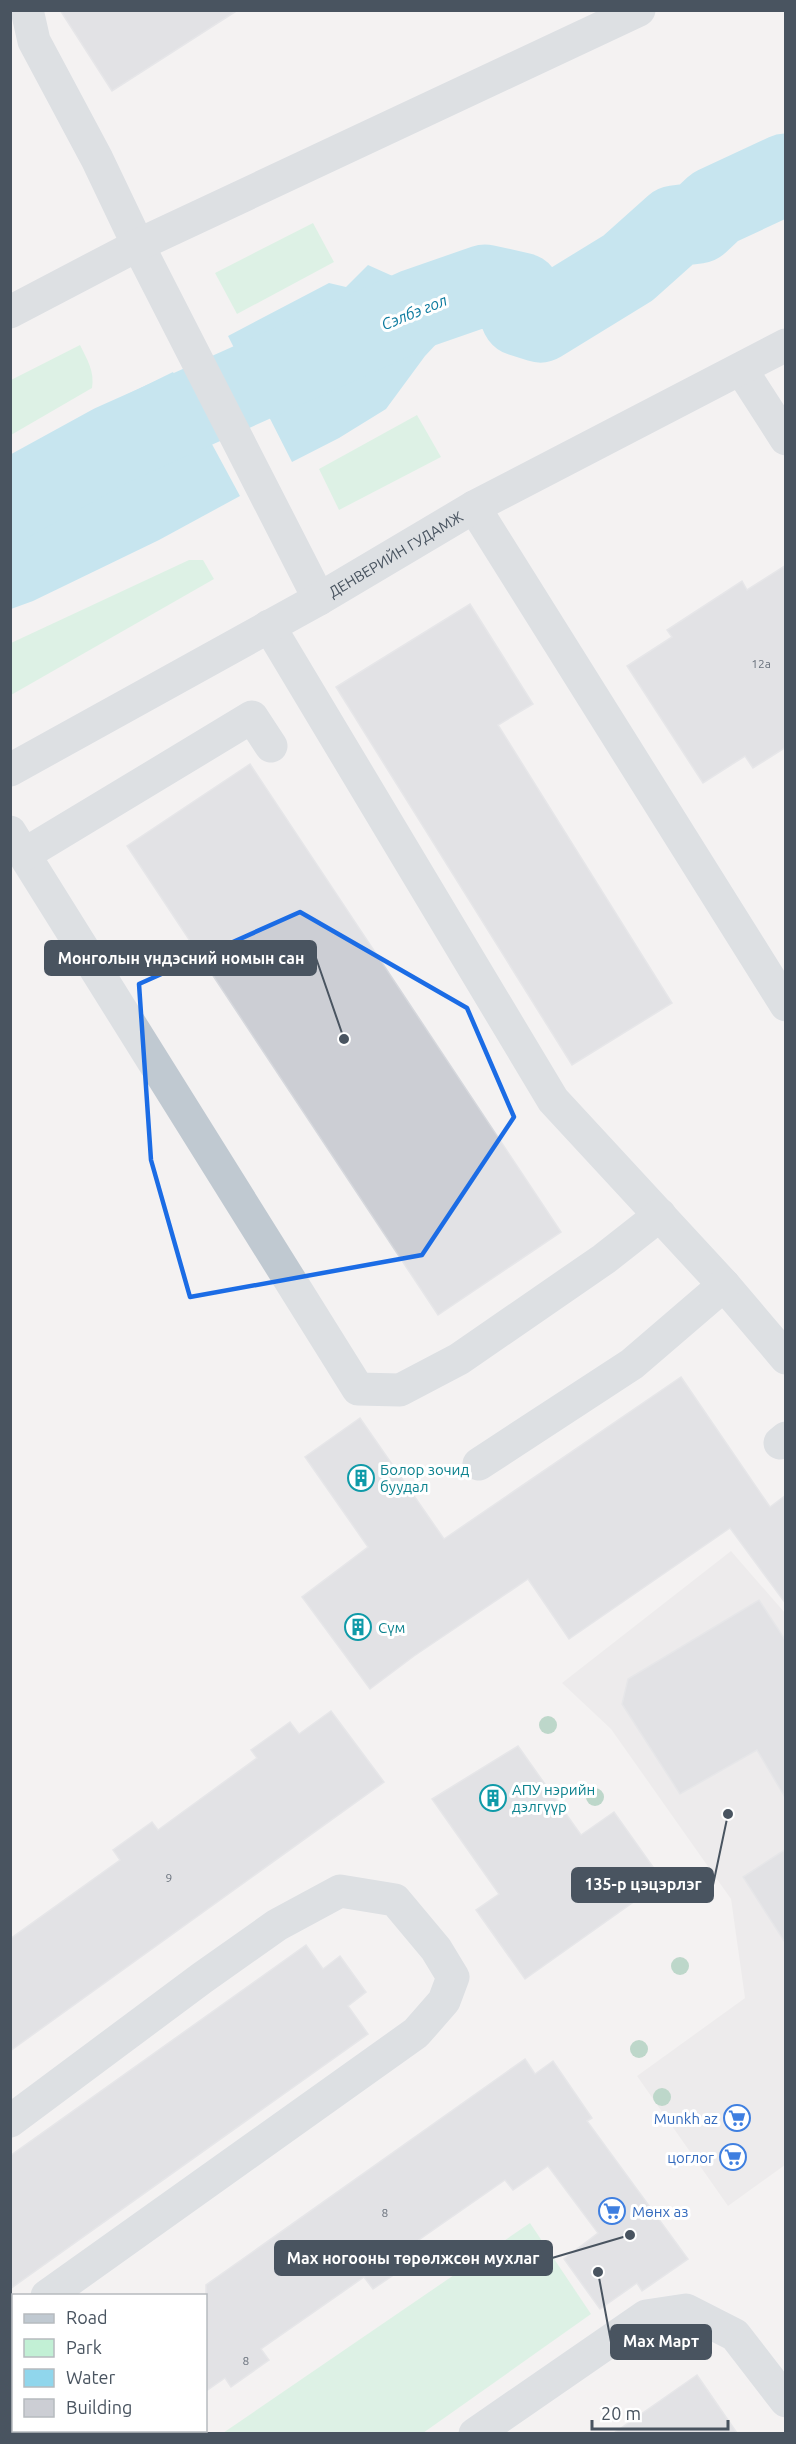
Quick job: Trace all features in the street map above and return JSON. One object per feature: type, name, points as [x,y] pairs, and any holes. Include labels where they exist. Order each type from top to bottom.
[{"type":"street","points":[[27,10],[34,41],[98,159],[138,245],[319,599]]},
{"type":"street","points":[[10,312],[138,245],[639,10]]},
{"type":"street","name":"ДЕНВЕРИЙН ГУДАМЖ","points":[[10,770],[319,599],[474,507],[786,345]]},
{"type":"street","points":[[741,369],[786,439]]},
{"type":"street","points":[[474,507],[786,1005]]},
{"type":"street","points":[[269,626],[553,1100],[724,1285],[775,1325],[786,1358]]},
{"type":"street","points":[[271,746],[252,717],[18,843],[358,1389],[400,1390],[459,1359],[604,1258],[660,1215]]},
{"type":"street","points":[[479,1464],[632,1364],[724,1285]]},
{"type":"street","points":[[10,2121],[268,1931],[340,1891],[395,1900],[436,1949],[453,1977],[444,2001],[416,2033],[48,2294]]},
{"type":"street","points":[[475,2433],[646,2316],[686,2310],[735,2335],[780,2382]]},
{"type":"highlighted area","points":[[300,912],[467,1008],[514,1117],[422,1255],[190,1297],[151,1160],[139,984]]},
{"type":"shaded area","points":[[731,1551],[785,1613],[785,2165],[728,2206],[637,2076],[745,1998],[731,1899],[611,1729],[562,1683]]},
{"type":"green space","points":[[313,223],[334,262],[237,314],[215,273]]},
{"type":"green space","points":[[80,345],[91,371],[92,388],[11,435],[11,380]]},
{"type":"green space","points":[[417,415],[441,457],[339,510],[319,469]]},
{"type":"green space","points":[[189,560],[203,560],[214,579],[11,695],[11,643]]},
{"type":"green space","points":[[530,2223],[591,2314],[423,2433],[223,2433]]},
{"type":"water","points":[[368,265],[406,282],[509,282],[488,305],[471,307],[425,356],[386,409],[339,438],[292,462],[228,336],[329,283],[346,287]]},
{"type":"water","points":[[173,372],[240,496],[159,540],[33,601],[11,609],[11,456],[75,420]]},
{"type":"building","points":[[60,10],[238,10],[112,91]]},
{"type":"building","points":[[786,565],[786,747],[753,768],[745,756],[703,783],[627,666],[672,637],[667,630],[742,581],[747,590]]},
{"type":"building","points":[[470,604],[533,704],[498,725],[672,1003],[572,1065],[336,687]]},
{"type":"building","points":[[250,764],[561,1232],[438,1315],[127,846]]},
{"type":"building","points":[[681,1377],[770,1507],[786,1495],[786,1604],[730,1528],[569,1639],[528,1579],[414,1656],[370,1689],[302,1597],[368,1547],[305,1457],[360,1418],[444,1539]]},
{"type":"building","points":[[759,1600],[786,1641],[786,1799],[757,1750],[680,1794],[622,1704],[628,1679]]},
{"type":"building","points":[[331,1711],[384,1782],[10,2051],[10,1939],[120,1860],[113,1850],[152,1822],[158,1830],[257,1758],[251,1750],[290,1722],[299,1734]]},
{"type":"building","points":[[518,1746],[581,1835],[614,1812],[663,1881],[525,1979],[476,1910],[499,1894],[432,1799]]},
{"type":"building","points":[[786,1849],[786,1944],[743,1877]]},
{"type":"building","points":[[306,1945],[323,1969],[340,1956],[366,1992],[348,2006],[368,2034],[10,2289],[10,2156]]},
{"type":"building","points":[[525,2059],[535,2074],[553,2061],[592,2118],[587,2121],[688,2259],[642,2291],[637,2283],[600,2309],[564,2259],[598,2233],[548,2166],[513,2190],[505,2180],[403,2251],[411,2263],[373,2289],[364,2277],[261,2349],[269,2360],[231,2387],[225,2378],[207,2390],[206,2285]]},
{"type":"building","points":[[697,2375],[737,2433],[614,2433]]},
{"type":"waterway","name":"Сэлбэ гол","points":[[10,501],[112,445],[416,309],[485,285],[521,293],[521,316],[540,322],[628,268],[675,226],[698,223],[715,207],[786,174]]},
{"type":"place","name":"Монголын үндэсний номын сан","points":[[344,1039]]},
{"type":"place","name":"Болор зочид буудал","points":[[361,1478]]},
{"type":"place","name":"Сүм","points":[[358,1627]]},
{"type":"place","name":"АПУ нэрийн дэлгүүр","points":[[493,1798]]},
{"type":"place","name":"135-р цэцэрлэг","points":[[728,1814]]},
{"type":"place","name":"Munkh az","points":[[737,2118]]},
{"type":"place","name":"цоглог","points":[[733,2157]]},
{"type":"place","name":"Мөнх аз","points":[[612,2211]]},
{"type":"place","name":"Мах ногооны төрөлжсөн мухлаг","points":[[630,2235]]},
{"type":"place","name":"Max Mарт","points":[[598,2272]]}]
